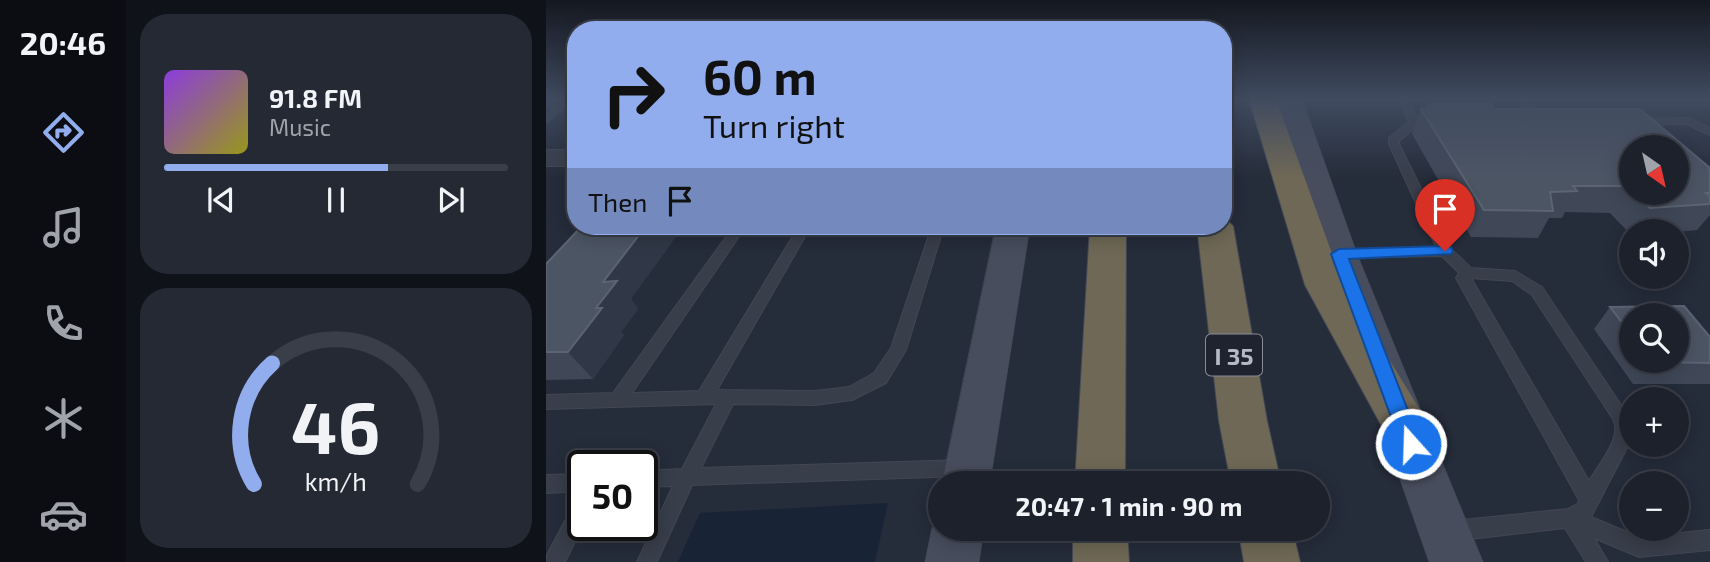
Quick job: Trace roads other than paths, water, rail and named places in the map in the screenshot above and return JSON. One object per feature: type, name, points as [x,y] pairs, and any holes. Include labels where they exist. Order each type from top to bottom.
[{"type":"highway","points":[[1271,125],[1324,285],[1402,418]]},
{"type":"highway","points":[[1100,471],[1108,235]]},
{"type":"highway","name":"I 35","points":[[1216,235],[1243,421],[1253,471]]},
{"type":"highway","points":[[1100,541],[1101,562]]},
{"type":"highway","points":[[1268,541],[1272,562]]},
{"type":"main road","points":[[1297,125],[1339,254],[1450,547]]},
{"type":"main road","points":[[969,471],[1011,235]]},
{"type":"main road","points":[[952,562],[956,541]]},
{"type":"street","points":[[546,158],[567,158]]},
{"type":"lane","points":[[1418,125],[1393,140],[1445,251],[1467,273],[1515,276],[1537,291],[1625,425],[1622,440],[1585,510],[1570,518],[1450,547]]},
{"type":"lane","points":[[618,400],[734,235]]},
{"type":"lane","points":[[704,398],[800,235]]},
{"type":"lane","points":[[546,402],[728,397],[815,398],[852,393],[880,378],[898,350],[934,235]]},
{"type":"lane","points":[[1339,254],[1445,251]]},
{"type":"lane","points":[[1467,273],[1463,278],[1589,499]]},
{"type":"lane","points":[[647,562],[728,397]]},
{"type":"lane","points":[[658,478],[928,476]]},
{"type":"lane","points":[[546,484],[567,483]]},
{"type":"lane","points":[[1570,518],[1639,547],[1710,540]]},
{"type":"lane","points":[[1570,518],[1598,562]]},
{"type":"lane","points":[[554,562],[567,537]]},
{"type":"water","points":[[888,503],[875,562],[678,562],[700,513]]}]
